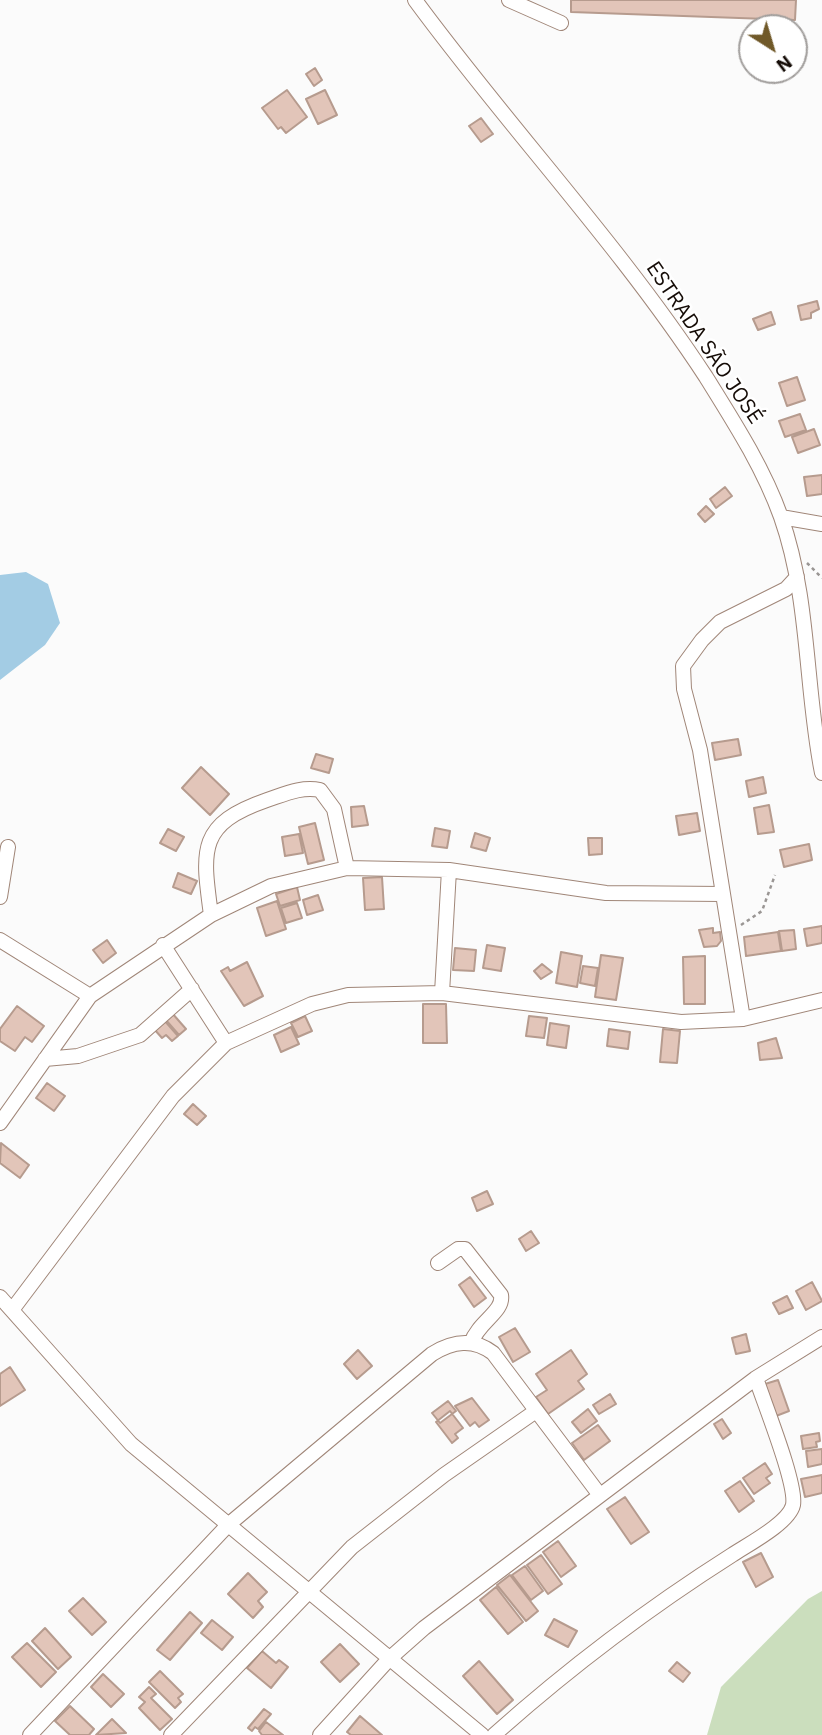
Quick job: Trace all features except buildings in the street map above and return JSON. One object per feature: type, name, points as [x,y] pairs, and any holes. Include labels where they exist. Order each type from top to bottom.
[{"type":"street","name":"ESTRADA SÃO JOSÉ","points":[[415,0],[680,337],[746,442],[780,517],[797,576],[822,773]]},
{"type":"street","points":[[509,0],[561,23]]},
{"type":"street","points":[[780,517],[822,524]]},
{"type":"street","points":[[743,1019],[700,750],[684,689],[683,666],[702,640],[720,622],[786,589],[797,576]]},
{"type":"street","points":[[211,915],[205,870],[206,855],[214,832],[233,814],[285,794],[314,789],[330,799],[347,868]]},
{"type":"street","points":[[0,897],[8,847]]},
{"type":"street","points":[[0,1123],[90,996],[211,915],[271,886],[347,868],[449,870],[606,892],[723,894]]},
{"type":"street","points":[[442,993],[449,870]]},
{"type":"street","points":[[0,940],[90,996]]},
{"type":"street","points":[[163,945],[226,1043]]},
{"type":"street","points":[[45,1059],[78,1056],[140,1035],[192,989]]},
{"type":"street","points":[[12,1310],[173,1096],[226,1043],[312,1004],[348,995],[442,993],[681,1021],[743,1019],[822,1000]]},
{"type":"street","points":[[438,1263],[458,1249],[465,1249],[501,1295],[502,1303],[476,1328],[471,1343]]},
{"type":"street","points":[[0,1297],[131,1444],[306,1592],[482,1735]]},
{"type":"street","points":[[320,1735],[389,1659],[424,1628],[756,1378],[822,1337]]},
{"type":"street","points":[[30,1735],[228,1525],[432,1354],[453,1343],[471,1343],[493,1353],[599,1494]]},
{"type":"street","points":[[494,1735],[563,1673],[658,1601],[751,1543],[788,1514],[793,1505],[790,1480],[756,1378]]},
{"type":"street","points":[[171,1735],[352,1547],[402,1506],[536,1411]]},
{"type":"path","points":[[728,930],[762,911],[775,876]]},
{"type":"green space","points":[[822,1591],[822,1735],[707,1735],[721,1687],[808,1599]]},
{"type":"water","points":[[26,572],[48,584],[60,623],[45,645],[0,680],[0,575]]}]
